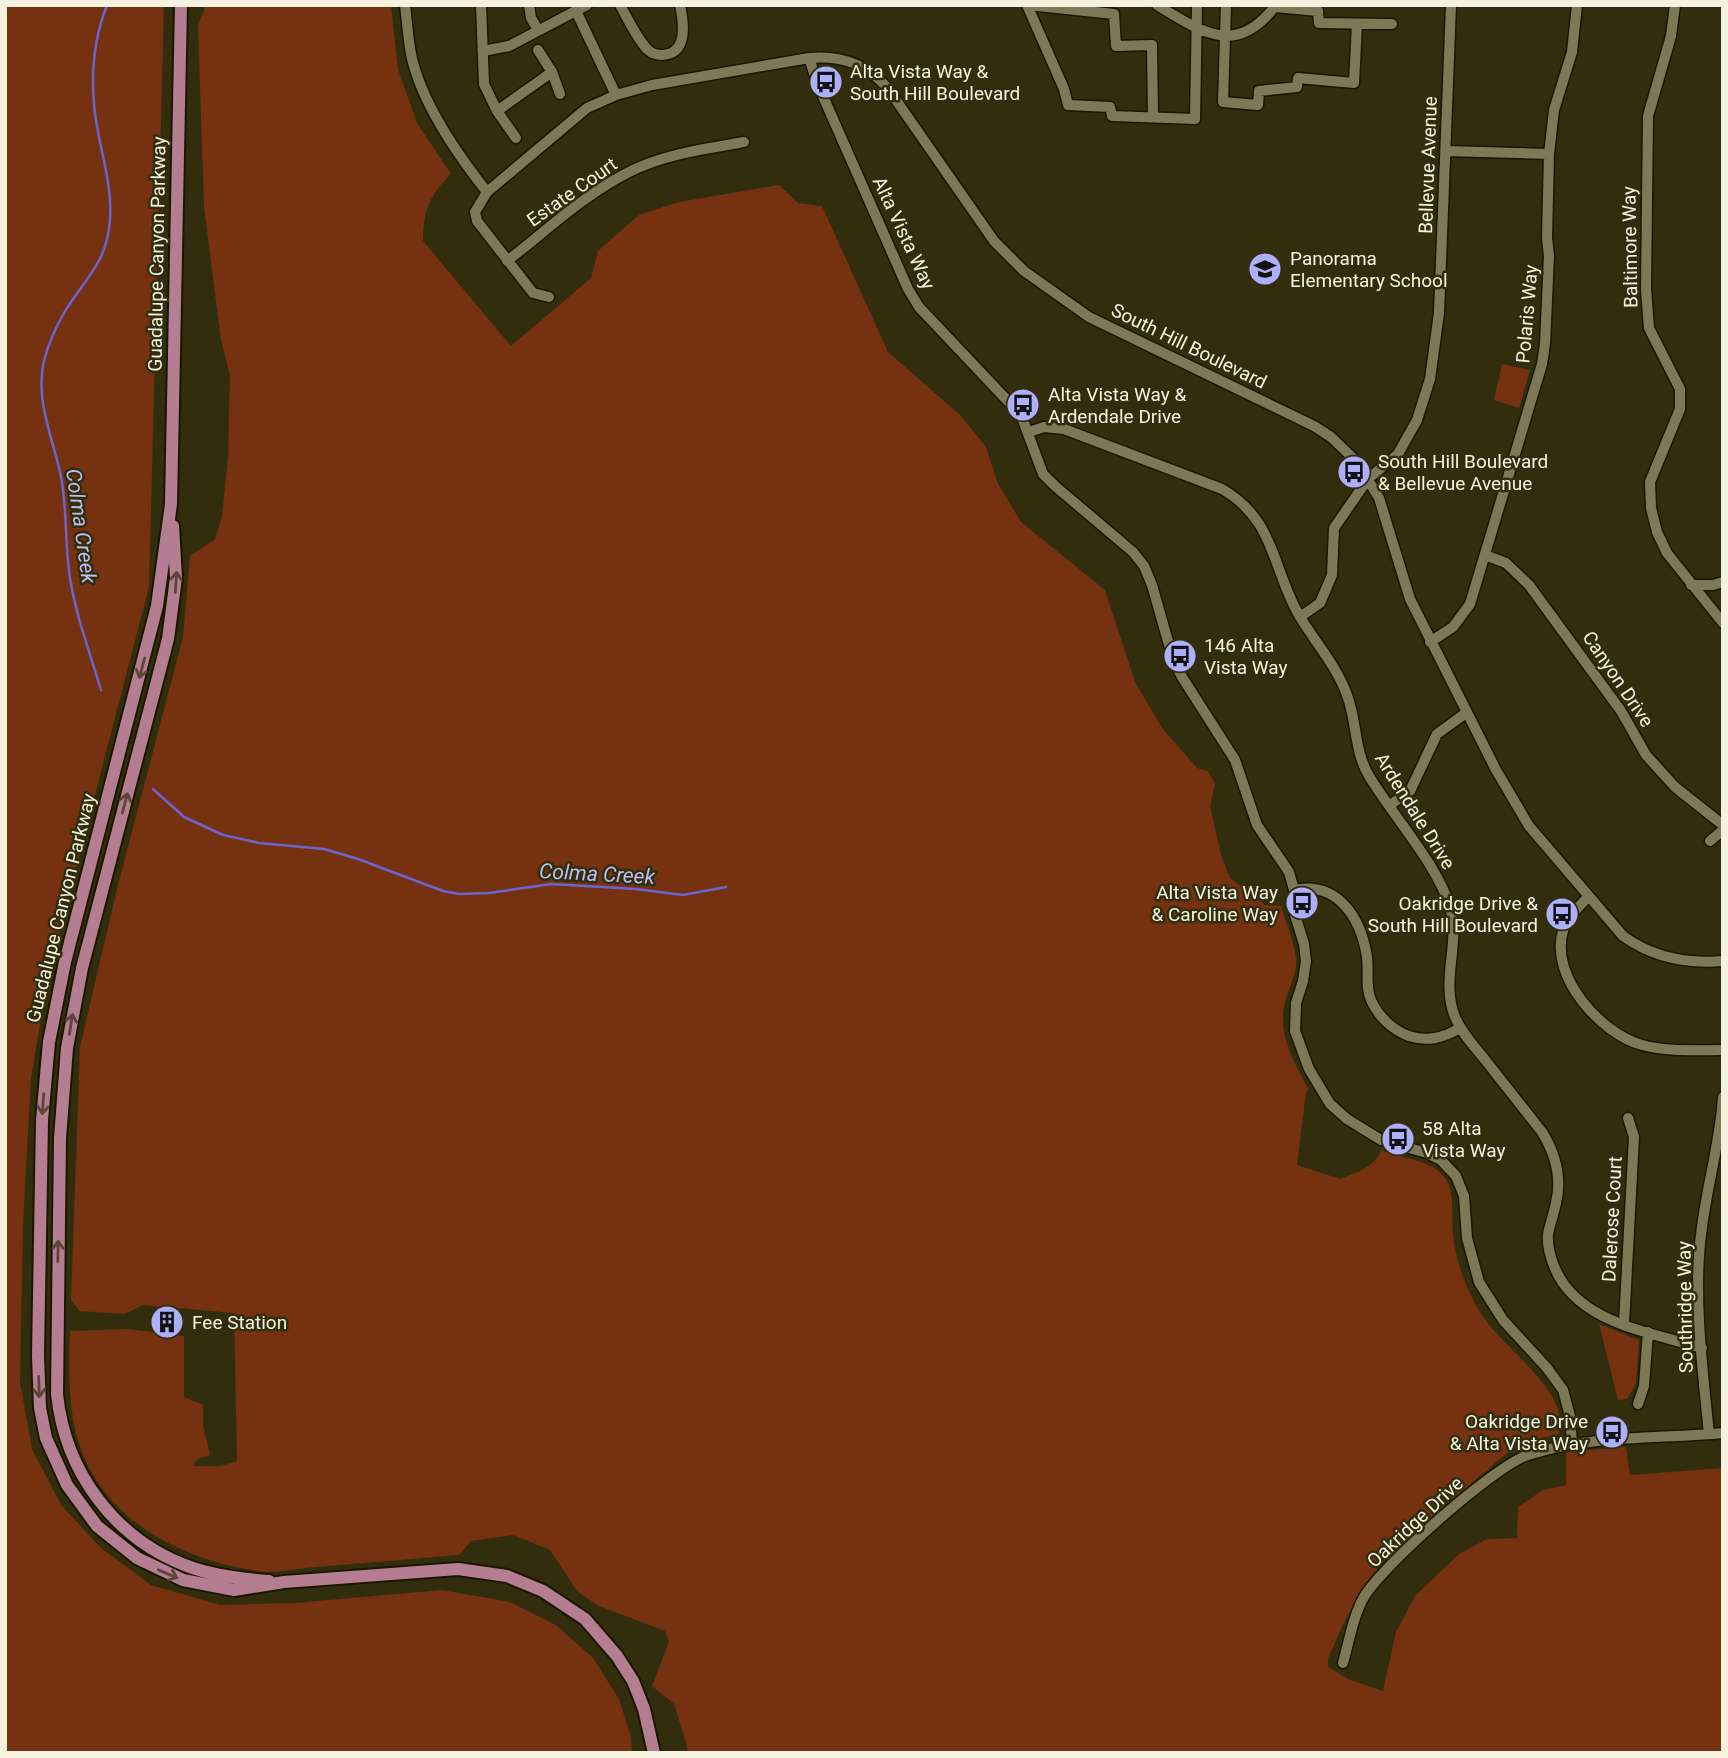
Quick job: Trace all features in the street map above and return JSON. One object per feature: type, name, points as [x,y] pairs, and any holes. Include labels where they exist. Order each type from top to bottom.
[{"type":"main road","name":"Guadalupe Canyon Parkway","points":[[181,5],[171,504],[159,596],[65,961],[51,1030],[44,1090],[38,1356],[40,1408],[47,1438],[57,1467],[85,1512],[110,1538],[155,1568],[204,1586],[234,1590],[284,1582],[458,1569],[498,1574],[535,1587],[577,1612],[618,1656],[641,1699],[654,1753]]},
{"type":"main road","name":"Guadalupe Canyon Parkway","points":[[171,504],[177,569],[171,619],[80,978],[67,1048],[62,1098],[57,1394],[61,1423],[82,1477],[97,1500],[122,1527],[157,1552],[192,1568],[220,1575],[284,1582]]},
{"type":"street","points":[[405,5],[411,56],[429,103],[453,146],[487,192],[475,212],[477,221],[533,293],[549,297]]},
{"type":"street","points":[[481,5],[484,84],[497,111],[516,138]]},
{"type":"street","points":[[529,5],[531,18],[538,30]]},
{"type":"street","points":[[483,51],[509,46],[587,5]]},
{"type":"street","points":[[620,5],[646,48],[655,55],[668,55],[676,51],[683,39],[680,5]]},
{"type":"street","points":[[1153,117],[1152,45],[1115,46],[1114,14],[1027,5],[1068,104],[1110,107],[1112,116],[1195,119],[1197,5]]},
{"type":"street","points":[[1157,5],[1195,27],[1212,35],[1225,37],[1248,31],[1263,21],[1276,6],[1318,11],[1319,23],[1392,24]]},
{"type":"street","points":[[1226,5],[1223,102],[1258,105],[1259,91],[1297,87],[1298,78],[1354,83],[1357,24]]},
{"type":"street","name":"Bellevue Avenue","points":[[1300,617],[1320,603],[1332,575],[1334,528],[1368,479],[1398,454],[1417,420],[1430,379],[1439,313],[1451,5]]},
{"type":"street","name":"Polaris Way","points":[[1430,642],[1453,627],[1463,616],[1474,592],[1544,354],[1549,256],[1549,154],[1555,110],[1572,52],[1577,5]]},
{"type":"street","name":"Baltimore Way","points":[[1675,5],[1671,36],[1648,116],[1646,289],[1649,328],[1680,390],[1680,409],[1650,482],[1651,508],[1657,532],[1667,553],[1723,623]]},
{"type":"street","points":[[576,10],[616,95]]},
{"type":"street","points":[[538,50],[552,72],[559,94]]},
{"type":"street","name":"South Hill Boulevard","points":[[487,192],[587,108],[616,95],[652,85],[809,58],[826,56],[860,64],[882,81],[994,241],[1033,278],[1089,317],[1314,426],[1345,450],[1368,479],[1386,516],[1410,599],[1430,642],[1529,826],[1623,936],[1638,947],[1656,955],[1702,963],[1723,961]]},
{"type":"street","name":"Alta Vista Way","points":[[809,58],[818,85],[913,298],[931,323],[1021,415],[1044,474],[1133,552],[1144,566],[1173,659],[1235,760],[1257,825],[1289,872],[1306,961],[1296,1003],[1295,1031],[1309,1069],[1330,1104],[1347,1119],[1381,1140],[1427,1153],[1441,1160],[1456,1176],[1464,1196],[1467,1238],[1479,1282],[1503,1321],[1547,1368],[1563,1390],[1570,1416],[1573,1444]]},
{"type":"street","points":[[497,111],[552,72]]},
{"type":"street","name":"Estate Court","points":[[507,261],[588,198],[630,171],[677,155],[744,142]]},
{"type":"street","points":[[1446,151],[1549,154]]},
{"type":"street","name":"Ardendale Drive","points":[[1029,432],[1044,427],[1064,429],[1212,485],[1249,509],[1263,528],[1275,553],[1286,591],[1343,686],[1351,707],[1364,765],[1438,881],[1451,909],[1454,935],[1448,984],[1451,1006],[1460,1028],[1542,1132],[1551,1150],[1557,1170],[1558,1190],[1548,1235],[1551,1259],[1562,1283],[1592,1311],[1624,1324],[1702,1348]]},
{"type":"street","name":"Canyon Drive","points":[[1485,555],[1506,563],[1529,585],[1621,711],[1646,755],[1675,787],[1723,827]]},
{"type":"street","points":[[1691,585],[1723,582]]},
{"type":"street","points":[[1390,805],[1410,791],[1437,734],[1466,713]]},
{"type":"street","points":[[1710,841],[1723,827]]},
{"type":"street","points":[[1294,890],[1309,888],[1328,892],[1341,901],[1352,915],[1366,954],[1368,992],[1378,1013],[1386,1022],[1407,1035],[1419,1038],[1446,1037],[1460,1028]]},
{"type":"street","points":[[1588,897],[1568,920],[1561,943],[1563,970],[1583,1002],[1609,1027],[1641,1045],[1679,1050],[1723,1051]]},
{"type":"street","name":"Southridge Way","points":[[1709,1434],[1699,1286],[1700,1236],[1718,1145],[1723,1097]]},
{"type":"street","name":"Dalerose Court","points":[[1624,1324],[1634,1137],[1628,1118]]},
{"type":"street","points":[[1638,1404],[1644,1386],[1648,1332]]},
{"type":"street","name":"Oakridge Drive","points":[[1343,1663],[1363,1599],[1381,1573],[1474,1490],[1524,1456],[1573,1444],[1723,1433]]},
{"type":"shaded area","points":[[5,5],[164,5],[149,587],[48,976],[31,1078],[23,1225],[20,1382],[32,1449],[61,1505],[101,1548],[151,1585],[220,1605],[295,1603],[442,1590],[510,1602],[556,1625],[593,1658],[619,1699],[631,1737],[632,1753],[5,1753]]},
{"type":"shaded area","points":[[206,5],[391,5],[398,69],[417,123],[451,174],[429,204],[424,220],[423,241],[511,346],[591,278],[598,251],[639,215],[679,202],[779,185],[798,203],[822,206],[888,352],[960,415],[986,447],[998,484],[1021,522],[1105,590],[1135,682],[1162,728],[1197,768],[1208,771],[1215,784],[1210,806],[1221,855],[1230,878],[1265,905],[1281,906],[1296,959],[1294,976],[1285,1002],[1283,1025],[1288,1048],[1309,1090],[1306,1092],[1297,1165],[1340,1179],[1370,1165],[1381,1150],[1426,1164],[1441,1173],[1451,1194],[1457,1256],[1472,1299],[1493,1330],[1547,1388],[1556,1404],[1560,1419],[1558,1434],[1526,1442],[1508,1452],[1389,1554],[1354,1604],[1328,1659],[1328,1667],[1348,1679],[1383,1691],[1396,1632],[1415,1596],[1459,1554],[1487,1539],[1517,1538],[1518,1507],[1543,1490],[1566,1485],[1566,1452],[1626,1447],[1630,1475],[1723,1468],[1723,1753],[687,1753],[674,1704],[652,1686],[669,1642],[665,1631],[597,1605],[577,1591],[550,1550],[513,1535],[471,1541],[459,1555],[265,1572],[231,1566],[178,1548],[131,1518],[111,1499],[94,1477],[77,1437],[70,1392],[70,1331],[127,1329],[184,1336],[184,1397],[203,1405],[203,1425],[210,1455],[198,1459],[192,1466],[221,1466],[237,1461],[234,1313],[143,1305],[125,1314],[79,1311],[71,1300],[80,1047],[117,889],[183,637],[190,556],[215,539],[222,517],[228,457],[230,375],[221,340],[204,207],[198,26]]},
{"type":"shaded area","points":[[1502,364],[1530,370],[1519,408],[1494,400]]},
{"type":"shaded area","points":[[1599,1324],[1639,1340],[1636,1384],[1627,1399],[1618,1400]]},
{"type":"waterway","name":"Colma Creek","points":[[101,690],[80,620],[68,566],[62,482],[43,405],[42,373],[53,335],[64,313],[99,260],[108,235],[109,191],[96,119],[93,79],[97,41],[107,5]]},
{"type":"waterway","name":"Colma Creek","points":[[153,789],[184,817],[223,835],[259,843],[324,849],[443,891],[459,894],[489,893],[551,884],[683,895],[726,887]]},
{"type":"place","name":"Alta Vista Way & South Hill Boulevard","points":[[826,82]]},
{"type":"place","name":"Panorama Elementary School","points":[[1265,269]]},
{"type":"place","name":"Alta Vista Way & Ardendale Drive","points":[[1023,405]]},
{"type":"place","name":"South Hill Boulevard & Bellevue Avenue","points":[[1354,472]]},
{"type":"place","name":"146 Alta Vista Way","points":[[1180,656]]},
{"type":"place","name":"Alta Vista Way & Caroline Way","points":[[1302,903]]},
{"type":"place","name":"Oakridge Drive & South Hill Boulevard","points":[[1562,914]]},
{"type":"place","name":"58 Alta Vista Way","points":[[1398,1139]]},
{"type":"place","name":"Fee Station","points":[[167,1322]]},
{"type":"place","name":"Oakridge Drive & Alta Vista Way","points":[[1612,1432]]}]
